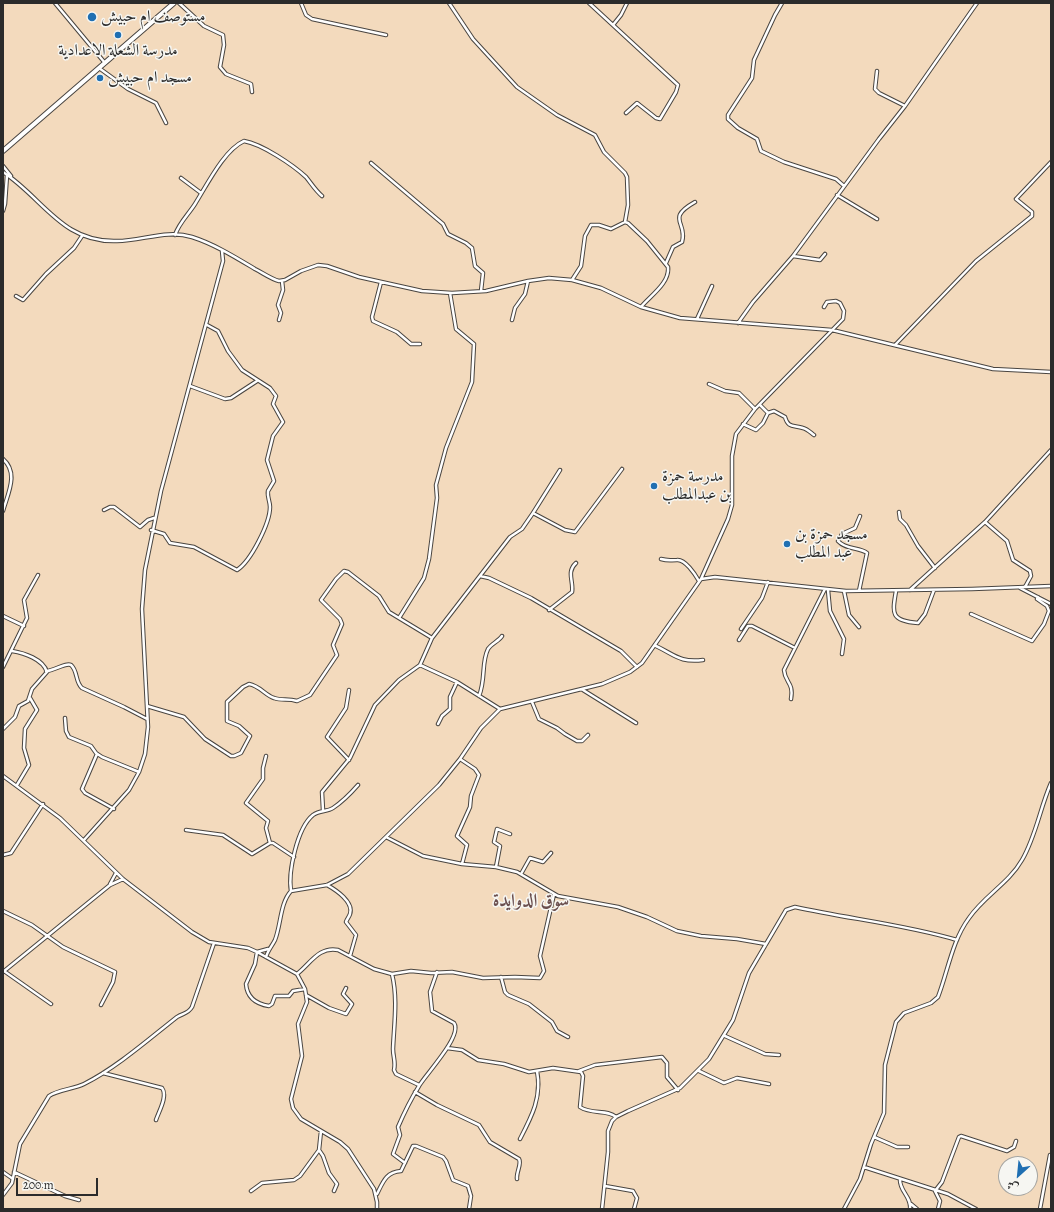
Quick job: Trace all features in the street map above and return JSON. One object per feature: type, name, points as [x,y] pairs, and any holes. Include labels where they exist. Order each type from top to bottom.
[{"type":"highway","points":[[3,151],[172,5]]},
{"type":"street","points":[[55,3],[105,63]]},
{"type":"street","points":[[166,3],[172,5]]},
{"type":"street","points":[[179,3],[204,26],[223,35],[224,45],[220,67],[226,74],[251,84],[252,92]]},
{"type":"street","points":[[301,3],[306,15],[312,19],[386,35]]},
{"type":"street","points":[[449,3],[473,39],[517,87],[557,115],[595,135],[604,152],[627,177],[628,205],[625,222],[614,229],[594,224],[589,227],[585,236],[581,266],[572,280]]},
{"type":"street","points":[[589,3],[678,85],[676,92],[660,119],[656,118],[637,103],[626,113]]},
{"type":"street","points":[[613,24],[621,15],[627,3]]},
{"type":"street","points":[[782,3],[753,61],[752,78],[728,115],[728,119],[738,128],[757,139],[761,151],[784,162],[836,179],[844,186]]},
{"type":"street","points":[[738,322],[753,302],[793,256],[905,106],[977,3]]},
{"type":"street","points":[[99,68],[128,89],[156,103],[166,123]]},
{"type":"street","points":[[877,71],[875,89],[879,93],[905,106]]},
{"type":"street","points":[[175,235],[179,225],[229,154],[244,141],[264,149],[285,162],[307,178],[315,190],[322,196]]},
{"type":"street","points":[[895,345],[976,261],[1032,216],[1032,212],[1016,199],[1051,162]]},
{"type":"street","points":[[371,163],[443,224],[448,234],[470,245],[473,252],[475,266],[483,273],[481,291]]},
{"type":"street","points":[[3,166],[14,180]]},
{"type":"street","points":[[3,172],[14,180],[59,222],[82,236],[99,240],[117,241],[166,234],[201,240],[276,280],[282,281],[301,271],[318,265],[327,266],[359,277],[422,291],[450,293],[481,291],[550,278],[572,280],[601,288],[641,307],[667,315],[697,320],[832,330],[993,369],[1051,372]]},
{"type":"street","points":[[3,211],[5,204],[7,174]]},
{"type":"street","points":[[180,178],[202,193]]},
{"type":"street","points":[[837,196],[877,219]]},
{"type":"street","points":[[666,264],[673,247],[678,246],[684,237],[679,217],[687,206],[695,202]]},
{"type":"street","points":[[625,222],[647,241],[666,264],[668,274],[661,285],[641,307]]},
{"type":"street","points":[[16,296],[24,300],[46,274],[74,248],[82,236]]},
{"type":"street","points":[[84,840],[114,809],[129,790],[139,772],[146,747],[148,720],[142,609],[144,570],[154,518],[223,261],[221,250]]},
{"type":"street","points":[[793,256],[820,260],[825,254]]},
{"type":"street","points":[[223,261],[231,255]]},
{"type":"street","points":[[279,320],[281,313],[278,305],[283,290],[282,281]]},
{"type":"street","points":[[512,320],[515,308],[525,294],[528,281]]},
{"type":"street","points":[[381,282],[372,317],[373,321],[397,332],[411,344],[420,344]]},
{"type":"street","points":[[697,320],[712,286]]},
{"type":"street","points":[[399,618],[424,578],[429,559],[431,533],[437,498],[436,485],[446,448],[472,382],[474,344],[456,330],[450,293]]},
{"type":"street","points":[[291,891],[328,885],[348,874],[439,784],[460,759],[481,728],[500,709],[582,690],[618,678],[637,667],[646,659],[700,580],[731,513],[733,446],[736,434],[755,409],[842,319],[843,306],[836,301],[827,302],[824,307]]},
{"type":"street","points":[[151,530],[164,534],[170,543],[188,545],[201,549],[221,560],[234,570],[240,569],[255,548],[267,520],[270,507],[268,491],[274,481],[267,460],[273,436],[282,422],[273,404],[276,396],[275,392],[242,370],[232,357],[218,330],[206,325]]},
{"type":"street","points":[[190,386],[225,399],[235,396],[243,389],[250,387],[257,380]]},
{"type":"street","points":[[709,384],[725,391],[739,393],[755,409]]},
{"type":"street","points":[[760,404],[768,413]]},
{"type":"street","points":[[768,413],[777,412],[785,417],[786,422],[790,426],[802,428],[814,435]]},
{"type":"street","points":[[743,424],[756,430],[763,423],[768,413]]},
{"type":"street","points":[[910,590],[985,522],[1051,450]]},
{"type":"street","points":[[3,459],[11,468],[12,475],[3,511]]},
{"type":"street","points":[[322,810],[322,792],[349,760],[375,705],[399,680],[420,665],[432,638],[510,537],[522,529],[560,470]]},
{"type":"street","points":[[533,512],[565,530],[575,532],[622,470]]},
{"type":"street","points":[[104,510],[110,506],[114,506],[140,527],[148,520],[154,518]]},
{"type":"street","points":[[899,512],[900,519],[906,525],[918,546],[935,568]]},
{"type":"street","points":[[859,591],[867,553],[864,551],[853,550],[838,541],[842,534],[855,528],[860,516]]},
{"type":"street","points":[[985,522],[1007,541],[1013,560],[1030,571],[1030,576],[1025,587]]},
{"type":"street","points":[[661,559],[670,561],[678,560],[683,562],[700,580]]},
{"type":"street","points":[[549,610],[572,592],[573,588],[570,575],[572,566],[576,563]]},
{"type":"street","points":[[147,706],[184,717],[205,739],[231,756],[241,753],[250,736],[239,726],[229,722],[226,719],[226,707],[230,698],[249,684],[258,687],[275,699],[287,698],[297,701],[301,700],[310,695],[316,688],[336,658],[338,653],[333,645],[342,624],[321,600],[342,572],[348,572],[380,596],[387,610],[432,638]]},
{"type":"street","points":[[3,667],[24,626],[27,612],[24,600],[38,575]]},
{"type":"street","points":[[480,576],[518,592],[621,651],[637,667]]},
{"type":"street","points":[[700,580],[715,577],[844,591],[896,591],[1051,586]]},
{"type":"street","points":[[741,629],[762,598],[768,582]]},
{"type":"street","points":[[1018,587],[1051,604]]},
{"type":"street","points":[[791,699],[792,688],[785,677],[784,670],[827,589]]},
{"type":"street","points":[[827,589],[830,611],[844,639],[842,654]]},
{"type":"street","points":[[896,591],[893,609],[894,612],[901,619],[918,623],[925,614],[934,590]]},
{"type":"street","points":[[844,591],[849,615],[859,627]]},
{"type":"street","points":[[972,614],[1032,641],[1046,621],[1049,610],[1047,606],[1037,599],[1038,597]]},
{"type":"street","points":[[3,616],[24,626]]},
{"type":"street","points":[[739,640],[747,628],[752,626],[795,648]]},
{"type":"street","points":[[479,696],[484,685],[484,669],[488,650],[502,636]]},
{"type":"street","points":[[656,646],[682,660],[690,662],[703,660]]},
{"type":"street","points":[[12,651],[32,657],[46,671]]},
{"type":"street","points":[[3,729],[8,721],[15,716],[19,706],[26,703],[30,698],[32,689],[46,671],[54,670],[64,664],[69,664],[74,668],[78,683],[82,688],[124,706],[148,720]]},
{"type":"street","points":[[420,665],[457,682],[500,709]]},
{"type":"street","points":[[438,724],[442,716],[450,709],[450,697],[457,682]]},
{"type":"street","points":[[349,690],[346,708],[327,735],[328,740],[349,760]]},
{"type":"street","points":[[582,690],[636,723]]},
{"type":"street","points":[[17,785],[29,765],[24,748],[26,729],[36,710],[30,698]]},
{"type":"street","points":[[532,702],[539,719],[557,728],[577,741],[582,741],[588,735]]},
{"type":"street","points":[[65,718],[68,736],[91,746],[97,754],[139,772]]},
{"type":"street","points":[[97,754],[82,789],[85,793],[114,809]]},
{"type":"street","points":[[266,756],[263,768],[263,779],[246,803],[268,821],[266,828],[270,843]]},
{"type":"street","points":[[460,759],[475,769],[479,775],[471,796],[470,806],[457,836],[467,845],[462,864]]},
{"type":"street","points":[[3,776],[43,804],[84,840],[123,879],[192,932],[204,940],[214,943],[248,948],[297,974],[305,989],[306,1005],[300,1019],[298,1030],[302,1056],[291,1103],[294,1112],[301,1119],[348,1149],[371,1182],[376,1195],[377,1209]]},
{"type":"street","points":[[844,1209],[858,1183],[884,1110],[885,1065],[896,1022],[904,1014],[931,1002],[936,998],[957,940],[970,916],[1014,872],[1022,860],[1032,838],[1051,783]]},
{"type":"street","points":[[266,957],[268,949],[274,941],[286,900],[291,891],[294,857],[299,836],[303,828],[313,816],[322,810],[332,809],[358,785]]},
{"type":"street","points":[[3,855],[8,855],[13,851],[43,804]]},
{"type":"street","points":[[496,867],[500,846],[494,842],[497,829],[510,834]]},
{"type":"street","points":[[186,830],[223,835],[252,854],[270,843]]},
{"type":"street","points":[[386,837],[423,856],[462,864],[496,867],[521,874],[554,894],[636,912],[677,930],[701,936],[738,939],[766,944]]},
{"type":"street","points":[[270,843],[280,847],[294,857]]},
{"type":"street","points":[[521,874],[530,858],[543,862],[550,853]]},
{"type":"street","points":[[110,885],[116,872]]},
{"type":"street","points":[[51,1004],[3,972],[110,885],[123,879]]},
{"type":"street","points":[[328,885],[336,890],[350,907],[351,913],[346,922],[356,935],[350,956]]},
{"type":"street","points":[[297,974],[307,963],[327,949],[338,950],[374,969],[392,974],[411,971],[452,972],[483,978],[538,978],[542,976],[544,968],[540,956],[554,894]]},
{"type":"street","points":[[602,1209],[605,1186],[608,1131],[616,1117],[678,1090],[699,1071],[725,1036],[739,1006],[746,977],[786,910],[795,907],[851,919],[884,923],[926,931],[957,940]]},
{"type":"street","points":[[3,911],[32,924],[47,937],[63,947],[115,972],[113,982],[101,1005]]},
{"type":"street","points":[[3,1196],[11,1186],[14,1178],[20,1144],[49,1096],[83,1085],[165,1029],[177,1017],[190,1010],[214,943]]},
{"type":"street","points":[[257,952],[268,949]]},
{"type":"street","points":[[257,952],[255,964],[246,984],[250,996],[255,1001],[269,1006],[272,1004],[274,996],[289,996],[293,991],[305,989]]},
{"type":"street","points":[[405,1162],[394,1156],[393,1153],[400,1135],[398,1127],[419,1085],[447,1048],[456,1026],[432,1011],[430,992],[437,972]]},
{"type":"street","points":[[392,974],[396,998],[393,1030],[393,1052],[396,1062],[394,1070],[396,1074],[419,1085]]},
{"type":"street","points":[[501,977],[507,994],[529,1004],[552,1022],[557,1031],[568,1037]]},
{"type":"street","points":[[306,995],[329,1008],[346,1014],[352,1004],[343,994],[346,988]]},
{"type":"street","points":[[725,1036],[765,1054],[779,1055]]},
{"type":"street","points":[[447,1048],[462,1050],[478,1060],[504,1064],[529,1072],[553,1068],[579,1071],[595,1065],[646,1060],[659,1056],[665,1059],[666,1075],[678,1090]]},
{"type":"street","points":[[520,1139],[532,1115],[539,1094],[537,1071]]},
{"type":"street","points":[[579,1071],[583,1076],[580,1107],[595,1112],[612,1113],[616,1117]]},
{"type":"street","points":[[699,1071],[724,1083],[737,1078],[769,1084]]},
{"type":"street","points":[[102,1073],[162,1088],[164,1096],[156,1120]]},
{"type":"street","points":[[415,1092],[437,1105],[479,1125],[490,1142],[519,1159],[520,1164],[517,1170],[517,1179]]},
{"type":"street","points":[[251,1191],[262,1183],[294,1180],[300,1176],[318,1150],[321,1131]]},
{"type":"street","points":[[936,1190],[942,1182],[958,1137],[961,1136],[1007,1151],[1014,1147],[1016,1141]]},
{"type":"street","points":[[874,1137],[897,1147],[908,1148]]},
{"type":"street","points":[[376,1195],[385,1177],[392,1172],[401,1171],[415,1146],[442,1157],[446,1161],[453,1180],[466,1184],[470,1188],[471,1196],[468,1209]]},
{"type":"street","points":[[318,1150],[323,1156],[329,1173],[337,1184],[334,1191]]},
{"type":"street","points":[[1040,1209],[1050,1155]]},
{"type":"street","points":[[864,1167],[936,1190],[976,1209]]},
{"type":"street","points":[[3,1172],[14,1178]]},
{"type":"street","points":[[14,1172],[65,1196],[79,1200]]},
{"type":"street","points":[[900,1179],[900,1185],[911,1204],[917,1209]]},
{"type":"street","points":[[605,1186],[633,1190],[637,1198],[634,1209]]},
{"type":"street","points":[[936,1190],[940,1201],[938,1209]]},
{"type":"street","points":[[910,1209],[911,1204]]},
{"type":"place","name":"مستوصف ام حبيش","points":[[92,17]]},
{"type":"place","name":"مدرسة الشعلة الاعدادية","points":[[118,35]]},
{"type":"place","name":"مسجد ام حبيش","points":[[100,78]]},
{"type":"place","name":"مدرسة حمزة بن عبدالمطلب","points":[[654,486]]},
{"type":"place","name":"مسجد حمزة بن عبد المطلب","points":[[787,544]]},
{"type":"district","name":"سوق الدوايدة","points":[[531,902]]}]
